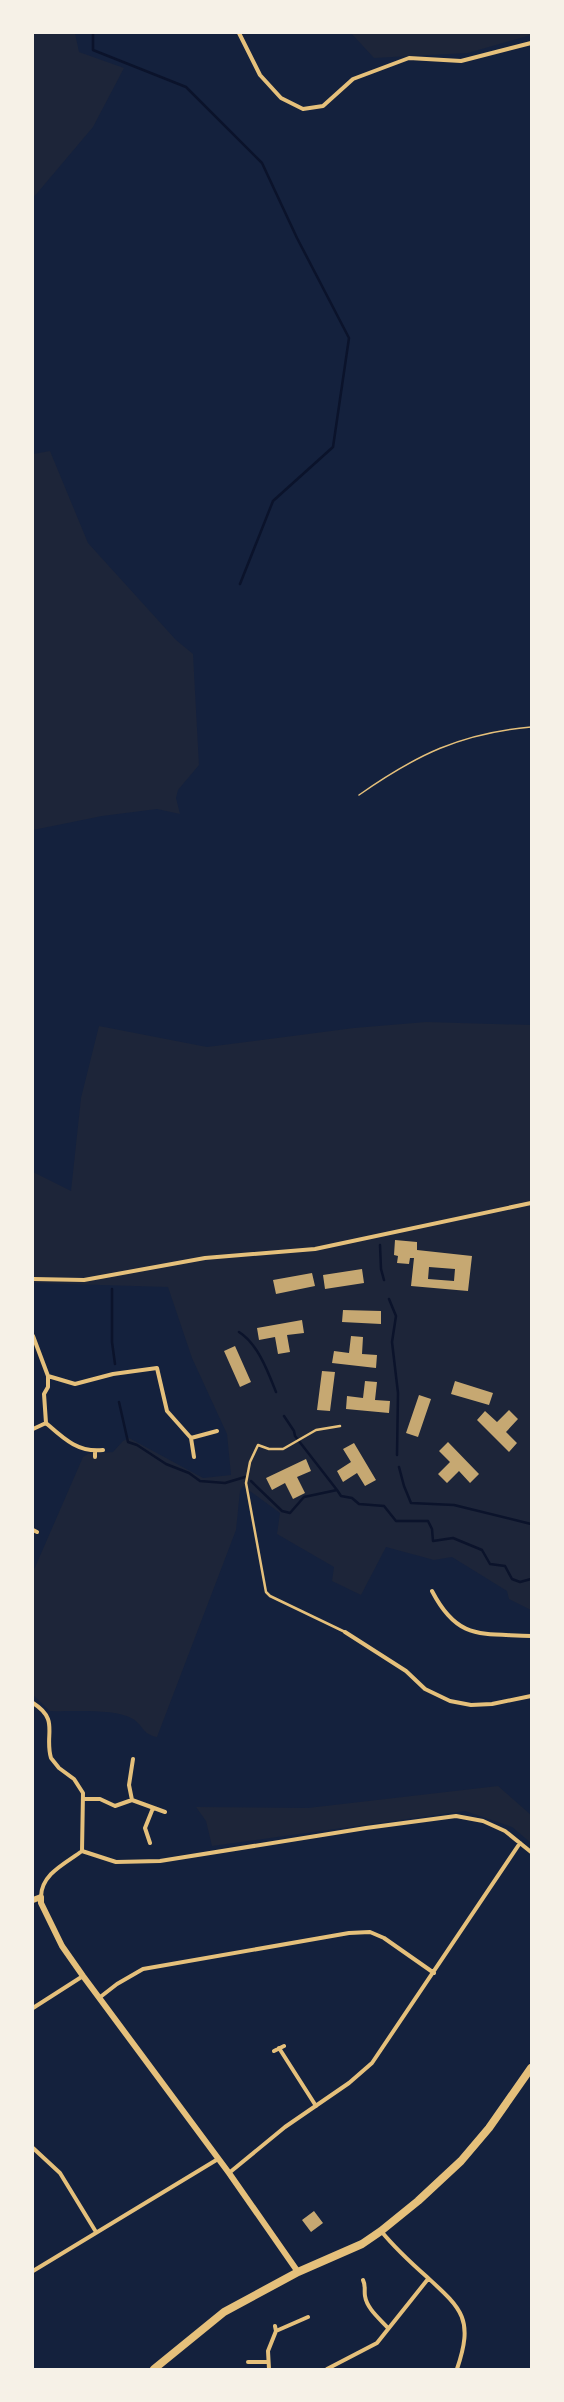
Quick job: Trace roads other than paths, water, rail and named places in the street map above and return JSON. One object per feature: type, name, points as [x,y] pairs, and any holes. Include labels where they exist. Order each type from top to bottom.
[{"type":"main road","points":[[154,2369],[224,2312],[298,2272],[348,2252],[381,2231],[418,2201],[461,2161],[489,2128],[531,2068]]},
{"type":"street","points":[[239,33],[260,75],[281,98],[303,109],[323,106],[353,79],[409,58],[461,61],[531,43]]},
{"type":"street","points":[[33,1278],[90,1280],[205,1258],[315,1248],[531,1203]]},
{"type":"street","points":[[33,1336],[48,1376],[48,1387],[44,1394],[46,1423],[66,1440],[80,1448],[95,1451],[103,1450]]},
{"type":"street","points":[[48,1376],[75,1384],[113,1374],[157,1368],[167,1411],[191,1438],[194,1457]]},
{"type":"street","points":[[33,1429],[46,1423]]},
{"type":"street","points":[[191,1438],[217,1431]]},
{"type":"street","points":[[95,1451],[95,1457]]},
{"type":"street","points":[[432,1591],[443,1612],[458,1625],[470,1631],[531,1636]]},
{"type":"street","points":[[345,1632],[406,1672],[425,1689],[450,1701],[471,1705],[492,1704],[531,1696]]},
{"type":"street","points":[[33,1703],[44,1710],[48,1718],[51,1758],[80,1786],[84,1799],[82,1851]]},
{"type":"street","points":[[132,1800],[129,1785],[133,1759]]},
{"type":"street","points":[[84,1799],[100,1799],[115,1806],[132,1800],[166,1812]]},
{"type":"street","points":[[150,1843],[145,1828],[153,1808]]},
{"type":"street","points":[[82,1851],[116,1862],[160,1861],[395,1823],[456,1816],[483,1821],[505,1831],[531,1852]]},
{"type":"street","points":[[229,2173],[286,2127],[350,2083],[372,2063],[434,1973],[520,1843]]},
{"type":"street","points":[[82,1851],[50,1874],[42,1886],[41,1902],[62,1946],[229,2173],[298,2272]]},
{"type":"street","points":[[33,1900],[41,1897]]},
{"type":"street","points":[[99,1998],[117,1984],[143,1969],[349,1933],[370,1932],[384,1938],[434,1973]]},
{"type":"street","points":[[33,2008],[83,1976]]},
{"type":"street","points":[[274,2051],[284,2046]]},
{"type":"street","points":[[279,2048],[316,2106]]},
{"type":"street","points":[[33,2148],[60,2173],[96,2232]]},
{"type":"street","points":[[33,2271],[218,2159]]},
{"type":"street","points":[[381,2231],[428,2279],[447,2294],[461,2315],[464,2326],[465,2347],[457,2369]]},
{"type":"street","points":[[327,2369],[377,2342],[428,2279]]},
{"type":"street","points":[[363,2280],[366,2286],[365,2296],[370,2307],[388,2328]]},
{"type":"street","points":[[269,2369],[268,2350],[276,2331],[308,2317]]},
{"type":"street","points":[[274,2326],[276,2331]]},
{"type":"street","points":[[248,2362],[268,2362]]},
{"type":"lane","points":[[340,1426],[316,1430],[283,1449],[270,1449],[258,1446],[252,1458],[246,1483],[266,1592],[270,1596],[345,1632]]},
{"type":"waterway","points":[[93,33],[93,50],[186,87],[262,163],[297,238],[349,338],[333,447],[273,501],[240,584]]},
{"type":"waterway","points":[[380,1245],[381,1269],[384,1280]]},
{"type":"waterway","points":[[112,1289],[112,1342],[115,1364]]},
{"type":"waterway","points":[[389,1299],[396,1316],[392,1342],[398,1393],[397,1455]]},
{"type":"waterway","points":[[239,1332],[252,1344],[262,1359],[276,1392]]},
{"type":"waterway","points":[[119,1402],[128,1442],[137,1445],[166,1464],[189,1473],[200,1481],[225,1483],[245,1477]]},
{"type":"waterway","points":[[284,1416],[294,1431],[295,1436],[337,1490]]},
{"type":"waterway","points":[[399,1467],[404,1486],[411,1503],[454,1505],[531,1524]]},
{"type":"waterway","points":[[251,1481],[282,1511],[290,1513],[304,1497],[337,1490],[341,1496],[352,1498],[359,1504],[384,1506],[396,1521],[428,1521],[432,1529],[433,1541],[453,1538],[482,1550],[490,1564],[505,1566],[512,1579],[520,1582],[531,1579]]}]
